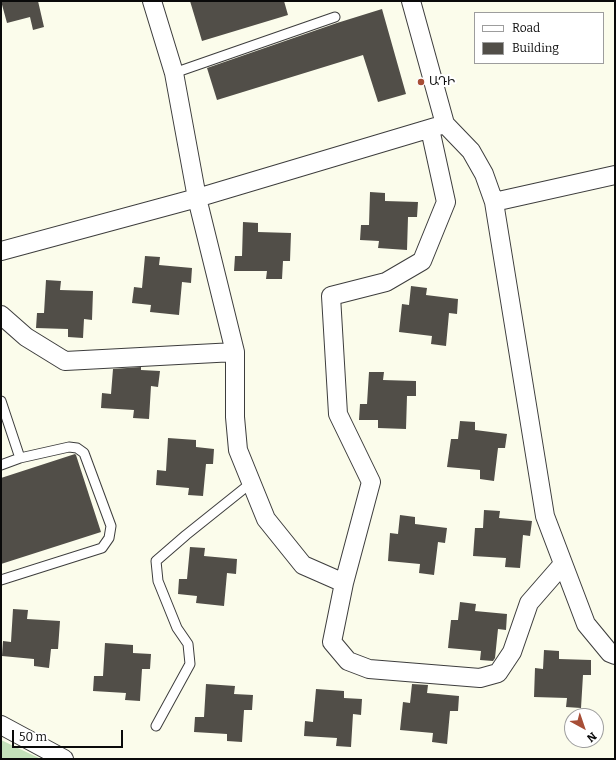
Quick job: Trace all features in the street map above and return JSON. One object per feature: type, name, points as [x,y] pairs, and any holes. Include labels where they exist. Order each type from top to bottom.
[{"type":"street","points":[[152,1],[174,73],[197,198],[235,352],[235,417],[238,450],[266,519],[303,565],[344,583]]},
{"type":"street","points":[[410,1],[438,127],[446,202],[422,261],[386,282],[331,296],[338,414],[371,482],[344,583],[332,642],[348,661],[369,669],[480,678],[498,673],[512,652],[529,604],[563,564]]},
{"type":"street","points":[[1,251],[197,198],[438,127]]},
{"type":"street","points":[[438,127],[471,151],[484,174],[494,202],[545,516],[586,624],[610,653],[615,655]]},
{"type":"street","points":[[494,202],[615,175]]},
{"type":"street","points":[[1,315],[26,337],[65,361],[235,352]]},
{"type":"street","points":[[1,725],[64,759]]},
{"type":"lane","points":[[174,73],[335,17]]},
{"type":"lane","points":[[1,401],[20,458]]},
{"type":"lane","points":[[1,464],[20,458],[69,447],[77,448],[84,453],[111,526],[109,538],[102,548],[1,580]]},
{"type":"lane","points":[[156,726],[190,664],[188,644],[177,628],[158,581],[156,561],[251,483]]},
{"type":"green space","points":[[1,740],[41,759],[1,759]]},
{"type":"building","points":[[1,1],[38,1],[44,27],[33,30],[30,17],[7,23]]},
{"type":"building","points":[[190,1],[284,1],[288,15],[202,41]]},
{"type":"building","points":[[382,9],[406,94],[378,102],[363,55],[217,100],[207,68]]},
{"type":"building","points":[[370,192],[385,193],[385,201],[418,202],[417,217],[408,217],[407,250],[378,248],[379,241],[360,240],[361,225],[369,225]]},
{"type":"building","points":[[243,222],[258,223],[258,232],[291,233],[290,261],[283,261],[282,279],[266,279],[267,271],[234,271],[235,256],[242,256]]},
{"type":"building","points":[[145,256],[160,257],[159,265],[192,268],[191,283],[182,282],[179,315],[150,312],[151,305],[132,303],[134,287],[142,288]]},
{"type":"building","points":[[46,280],[61,281],[60,290],[93,291],[92,320],[84,319],[83,338],[68,337],[68,329],[36,328],[37,313],[44,313]]},
{"type":"building","points":[[411,286],[427,288],[426,295],[458,299],[457,314],[449,313],[446,346],[431,344],[432,336],[399,332],[402,304],[409,305]]},
{"type":"building","points":[[141,367],[141,370],[160,371],[158,387],[151,386],[149,419],[133,418],[134,410],[101,408],[102,393],[111,394],[113,369]]},
{"type":"building","points":[[369,372],[384,372],[383,380],[416,381],[416,396],[407,396],[406,429],[378,428],[378,420],[359,420],[360,404],[367,404]]},
{"type":"building","points":[[460,421],[475,422],[475,430],[507,434],[505,448],[498,448],[494,481],[480,479],[480,470],[447,467],[451,439],[458,439]]},
{"type":"building","points":[[168,438],[196,440],[196,447],[214,449],[213,464],[206,464],[203,496],[188,495],[189,488],[156,485],[157,470],[166,471]]},
{"type":"building","points":[[75,454],[101,532],[1,564],[1,478]]},
{"type":"building","points":[[484,510],[500,511],[499,518],[532,521],[530,536],[523,535],[520,568],[505,567],[506,558],[473,556],[475,528],[483,528]]},
{"type":"building","points":[[400,515],[415,517],[415,524],[447,528],[445,543],[438,542],[434,575],[419,573],[420,564],[388,561],[390,533],[398,534]]},
{"type":"building","points":[[190,547],[205,548],[204,556],[237,559],[236,574],[227,573],[224,606],[196,603],[197,596],[178,594],[179,579],[187,579]]},
{"type":"building","points":[[460,602],[476,604],[475,611],[507,614],[506,630],[498,629],[495,658],[493,661],[480,660],[481,651],[448,648],[451,620],[458,620]]},
{"type":"building","points":[[13,609],[28,610],[27,619],[60,621],[58,649],[51,649],[49,668],[34,666],[34,659],[2,656],[3,641],[11,642]]},
{"type":"building","points":[[105,643],[133,645],[133,653],[151,654],[150,669],[142,669],[140,701],[125,700],[126,693],[93,691],[94,676],[103,676]]},
{"type":"building","points":[[544,650],[559,651],[559,659],[591,660],[591,675],[583,675],[581,708],[566,707],[567,698],[534,697],[535,668],[543,669]]},
{"type":"building","points":[[206,684],[235,686],[234,694],[253,695],[252,710],[244,710],[242,742],[227,741],[227,734],[194,732],[195,717],[204,717]]},
{"type":"building","points":[[412,684],[428,685],[427,693],[459,696],[458,711],[450,711],[447,744],[432,742],[433,733],[400,730],[403,702],[410,703]]},
{"type":"building","points":[[316,689],[344,691],[344,698],[362,699],[361,715],[353,714],[351,747],[336,746],[337,738],[304,736],[305,721],[313,722]]},
{"type":"place","name":"ԱԴԻ","points":[[421,82]]}]
